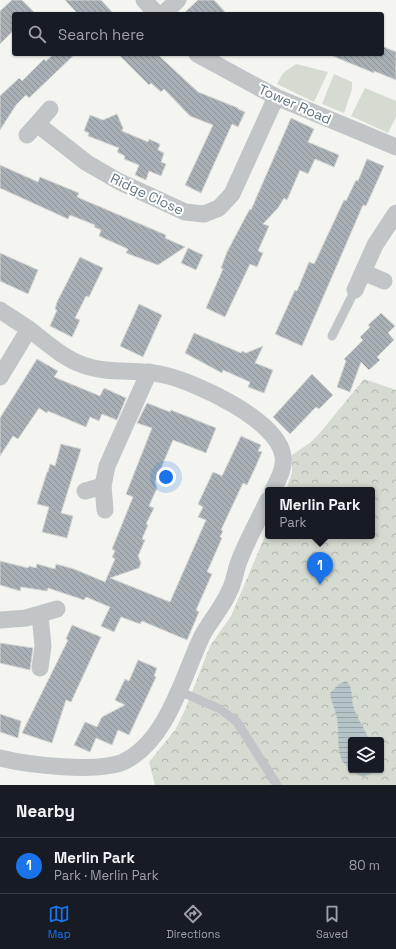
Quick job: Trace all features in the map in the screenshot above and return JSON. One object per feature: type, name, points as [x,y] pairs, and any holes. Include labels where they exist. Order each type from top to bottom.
[{"type":"street","points":[[144,0],[155,12]]},
{"type":"street","points":[[165,12],[178,0]]},
{"type":"street","name":"Tower Road","points":[[201,56],[276,97],[396,147]]},
{"type":"street","name":"Ridge Close","points":[[50,109],[32,129],[120,182],[185,212],[204,214],[219,208],[232,194],[276,97]]},
{"type":"street","points":[[355,290],[375,245],[396,213]]},
{"type":"street","points":[[363,272],[384,281]]},
{"type":"street","points":[[0,310],[60,353],[83,365],[110,371],[149,372],[163,374],[188,383],[229,402],[262,425],[276,440],[283,454],[283,465],[274,487]]},
{"type":"street","points":[[0,377],[29,330]]},
{"type":"street","points":[[105,510],[103,486],[107,466],[149,372]]},
{"type":"street","points":[[85,490],[103,486]]},
{"type":"street","points":[[0,758],[63,767],[103,766],[119,763],[136,754],[150,740],[166,717],[203,635],[221,608],[230,591],[238,564],[265,506]]},
{"type":"street","points":[[0,620],[40,615],[57,609]]},
{"type":"street","points":[[40,615],[43,646],[40,668]]},
{"type":"lane","points":[[332,336],[355,290]]},
{"type":"lane","points":[[179,691],[220,708],[237,722],[277,785]]},
{"type":"green space","points":[[296,64],[328,72],[314,102],[277,84],[283,73]]},
{"type":"green space","points":[[334,74],[352,82],[352,89],[344,113],[322,104]]},
{"type":"green space","points":[[365,88],[396,101],[396,117],[388,133],[351,116]]},
{"type":"green space","points":[[364,379],[396,390],[396,785],[155,785],[149,762],[175,730],[185,710],[210,646],[231,616],[265,536],[265,539],[375,539],[375,487],[287,487],[292,473],[292,455],[311,442],[319,434]]},
{"type":"shaded area","points":[[346,681],[350,685],[354,710],[368,737],[348,737],[348,768],[341,758],[339,750],[338,724],[330,693],[339,684]]},
{"type":"shaded area","points":[[356,773],[373,773],[363,777]]},
{"type":"building","points":[[12,0],[22,0],[34,12],[12,12],[12,32],[0,44],[0,11]]},
{"type":"building","points":[[65,0],[101,0],[112,12],[76,12]]},
{"type":"building","points":[[198,0],[214,0],[225,12],[185,12]]},
{"type":"building","points":[[384,47],[396,52],[396,80],[374,71],[374,73],[333,56],[384,56]]},
{"type":"building","points":[[52,56],[73,56],[29,98],[26,95],[16,105],[0,130],[0,96],[19,78],[22,81],[44,59],[46,61]]},
{"type":"building","points":[[120,56],[159,56],[198,92],[245,112],[238,127],[232,124],[201,193],[185,185],[213,125],[190,116],[164,89],[161,92],[151,83],[149,85]]},
{"type":"building","points":[[117,114],[123,128],[122,131],[148,142],[149,139],[160,144],[158,150],[164,153],[161,162],[166,164],[161,176],[149,171],[146,180],[135,175],[139,165],[124,159],[125,156],[117,152],[119,148],[88,136],[89,133],[84,131],[90,115],[103,120]]},
{"type":"building","points":[[291,118],[314,129],[308,142],[339,155],[334,167],[315,159],[308,174],[300,170],[287,200],[284,198],[278,208],[263,224],[269,226],[258,251],[263,253],[257,267],[250,264],[225,317],[206,308],[223,269],[221,268],[227,252],[250,209],[251,210]]},
{"type":"building","points":[[367,159],[384,166],[366,206],[363,205],[302,346],[275,334],[295,290],[297,291],[309,262],[314,264],[344,200],[346,201],[356,180],[358,181]]},
{"type":"building","points":[[0,165],[38,182],[40,177],[79,193],[77,197],[166,235],[165,238],[185,247],[158,265],[126,253],[128,249],[99,236],[101,230],[94,227],[95,225],[70,215],[68,219],[0,188]]},
{"type":"building","points":[[188,248],[203,255],[196,270],[181,263]]},
{"type":"building","points":[[0,253],[38,270],[28,294],[0,281]]},
{"type":"building","points":[[80,257],[103,268],[89,297],[86,296],[75,318],[80,320],[72,337],[50,326],[57,310],[55,309],[57,302]]},
{"type":"building","points":[[139,304],[162,315],[143,357],[120,346]]},
{"type":"building","points":[[381,313],[395,326],[388,333],[394,340],[377,357],[380,360],[369,370],[361,362],[350,392],[337,387],[346,361],[344,359],[363,340],[360,337],[370,327],[368,325]]},
{"type":"building","points":[[194,333],[241,353],[242,351],[246,353],[263,346],[255,363],[273,370],[264,393],[248,387],[250,382],[223,370],[222,373],[185,353]]},
{"type":"building","points":[[37,359],[58,371],[54,377],[100,396],[104,388],[126,398],[117,420],[102,414],[99,421],[90,417],[86,427],[48,411],[47,413],[39,408],[18,439],[13,436],[0,456],[0,418]]},
{"type":"building","points":[[312,374],[333,395],[319,409],[316,407],[290,434],[273,417]]},
{"type":"building","points":[[147,403],[170,412],[171,410],[216,428],[206,453],[173,440],[155,482],[157,488],[149,506],[154,508],[146,524],[148,525],[142,539],[145,540],[138,556],[141,563],[139,568],[110,578],[170,602],[206,520],[198,517],[203,507],[198,504],[213,472],[222,476],[241,436],[261,445],[258,451],[262,452],[247,485],[243,483],[221,530],[223,531],[220,537],[222,538],[207,572],[212,574],[196,610],[199,612],[187,640],[142,621],[140,624],[121,617],[114,632],[101,626],[110,607],[86,597],[84,600],[48,588],[47,591],[21,587],[20,591],[0,585],[0,561],[28,568],[29,566],[36,568],[37,564],[55,569],[56,564],[74,569],[105,582],[115,559],[112,557],[115,551],[112,549],[133,497],[126,494],[152,428],[137,423]]},
{"type":"building","points":[[61,444],[81,449],[61,513],[73,516],[67,538],[42,532],[49,507],[37,504],[50,464],[55,466]]},
{"type":"building","points":[[72,625],[101,637],[71,702],[66,700],[52,743],[22,733],[68,640],[66,639]]},
{"type":"building","points":[[0,643],[33,648],[30,670],[0,663]]},
{"type":"building","points":[[138,660],[157,668],[154,676],[156,677],[129,735],[118,730],[112,745],[96,738],[90,752],[74,745],[85,722],[97,727],[102,717],[125,705],[115,700],[125,679],[129,681]]},
{"type":"building","points":[[0,714],[21,721],[18,738],[0,732]]},
{"type":"place","name":"Merlin Park","points":[[320,585]]}]
